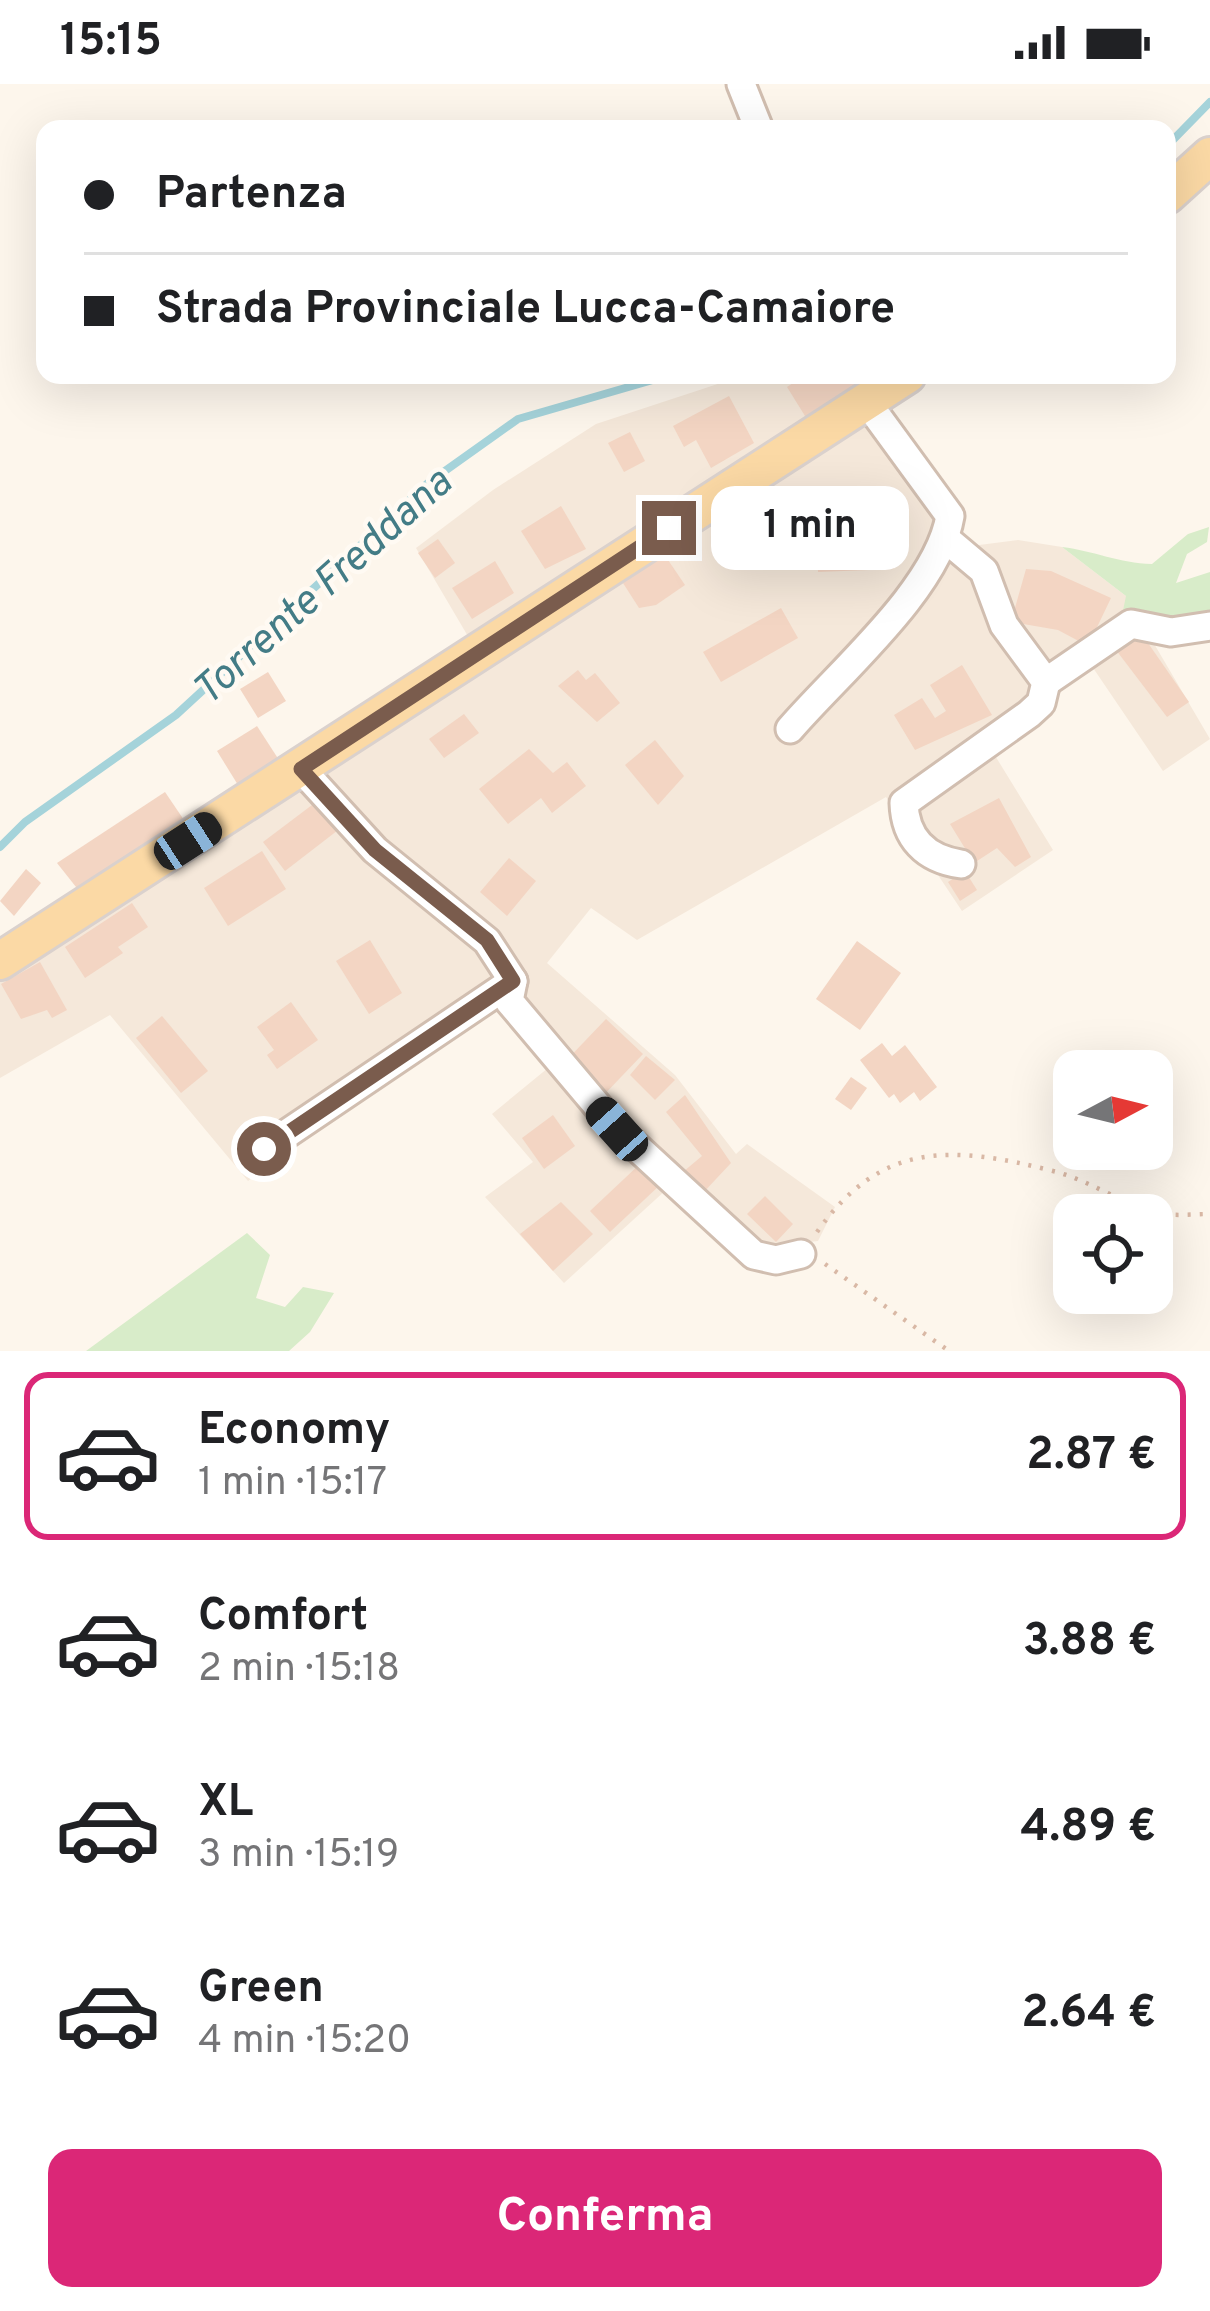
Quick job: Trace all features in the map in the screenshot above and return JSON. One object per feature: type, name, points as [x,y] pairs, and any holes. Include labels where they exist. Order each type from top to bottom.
[{"type":"main road","points":[[1176,186],[1210,156]]},
{"type":"main road","points":[[0,961],[887,384]]},
{"type":"street","points":[[741,84],[755,120]]},
{"type":"street","points":[[790,730],[898,610],[946,539],[950,516],[887,384]]},
{"type":"street","points":[[946,539],[984,572],[1004,625],[1046,682]]},
{"type":"street","points":[[961,864],[944,862],[915,842],[904,829],[904,802],[1029,714],[1041,704],[1046,682],[1131,624],[1171,632],[1210,626]]},
{"type":"street","points":[[301,769],[375,850],[487,940],[513,981],[509,1001],[617,1129],[754,1255],[776,1260],[801,1254]]},
{"type":"street","points":[[264,1149],[513,981]]},
{"type":"path","points":[[950,1351],[835,1268],[801,1254],[838,1202],[892,1160],[956,1155],[1035,1168],[1163,1214],[1210,1214]]},
{"type":"shaded area","points":[[718,384],[864,384],[469,638],[416,548],[493,490],[596,424]]},
{"type":"shaded area","points":[[867,421],[956,548],[1018,540],[1062,547],[1126,596],[1210,739],[1163,771],[1085,656],[983,736],[1053,850],[962,911],[886,797],[637,940],[591,908],[547,963],[675,1075],[736,1154],[747,1144],[835,1207],[818,1241],[758,1248],[678,1179],[564,1283],[485,1197],[533,1162],[492,1114],[548,1068],[489,1000],[248,1181],[110,1015],[0,1078],[0,977]]},
{"type":"green space","points":[[1209,527],[1207,542],[1187,554],[1176,583],[1210,572],[1210,617],[1120,625],[1126,596],[1062,547],[1152,564],[1188,534]]},
{"type":"green space","points":[[247,1233],[270,1255],[256,1298],[285,1307],[303,1287],[334,1293],[310,1332],[289,1351],[86,1351]]},
{"type":"building","points":[[855,384],[860,392],[810,424],[787,387]]},
{"type":"building","points":[[729,396],[754,443],[711,468],[696,440],[684,447],[673,426]]},
{"type":"building","points":[[630,432],[645,461],[624,472],[608,443]]},
{"type":"building","points":[[561,506],[586,549],[545,569],[521,531]]},
{"type":"building","points":[[892,528],[894,569],[818,572],[817,531]]},
{"type":"building","points":[[438,539],[455,563],[435,578],[418,553]]},
{"type":"building","points":[[664,554],[685,585],[656,605],[639,608],[623,583]]},
{"type":"building","points":[[495,561],[514,593],[472,619],[452,588]]},
{"type":"building","points":[[1026,569],[1051,571],[1111,598],[1088,646],[1058,630],[1011,622]]},
{"type":"building","points":[[781,608],[798,638],[721,682],[703,652]]},
{"type":"building","points":[[1141,633],[1189,702],[1167,717],[1116,650]]},
{"type":"building","points":[[962,665],[992,715],[915,750],[894,715],[922,698],[935,718],[946,711],[930,685]]},
{"type":"building","points":[[578,670],[586,680],[595,673],[620,703],[597,722],[558,686]]},
{"type":"building","points":[[268,672],[286,701],[258,718],[240,689]]},
{"type":"building","points":[[464,714],[479,733],[444,758],[429,739]]},
{"type":"building","points":[[257,726],[279,760],[238,785],[217,751]]},
{"type":"building","points":[[655,740],[684,776],[658,805],[625,765]]},
{"type":"building","points":[[529,749],[553,773],[567,762],[586,786],[552,813],[541,798],[508,824],[479,789]]},
{"type":"building","points":[[165,792],[186,823],[80,892],[57,863]]},
{"type":"building","points":[[999,798],[1031,857],[1015,867],[997,848],[974,863],[950,824]]},
{"type":"building","points":[[320,799],[342,827],[285,871],[263,842]]},
{"type":"building","points":[[262,851],[286,889],[228,926],[204,888]]},
{"type":"building","points":[[509,858],[536,881],[507,916],[480,892]]},
{"type":"building","points":[[26,869],[41,883],[14,916],[0,901]]},
{"type":"building","points":[[965,871],[977,890],[960,901],[948,882]]},
{"type":"building","points":[[132,903],[148,927],[118,947],[123,953],[85,978],[65,947]]},
{"type":"building","points":[[370,940],[402,993],[369,1014],[336,961]]},
{"type":"building","points":[[857,941],[901,973],[860,1030],[816,999]]},
{"type":"building","points":[[40,962],[67,1010],[52,1018],[47,1010],[21,1019],[1,984]]},
{"type":"building","points":[[291,1002],[318,1040],[277,1069],[267,1055],[274,1050],[257,1027]]},
{"type":"building","points":[[162,1016],[208,1071],[181,1093],[136,1038]]},
{"type":"building","points":[[606,1019],[643,1054],[599,1100],[562,1065]]},
{"type":"building","points":[[882,1043],[892,1056],[905,1045],[937,1087],[920,1101],[914,1092],[900,1103],[894,1094],[889,1098],[860,1060]]},
{"type":"building","points":[[646,1056],[675,1080],[655,1100],[630,1075]]},
{"type":"building","points":[[851,1077],[867,1088],[851,1110],[835,1099]]},
{"type":"building","points":[[685,1095],[731,1163],[701,1195],[683,1172],[702,1156],[666,1112]]},
{"type":"building","points":[[553,1115],[575,1146],[544,1169],[522,1138]]},
{"type":"building","points":[[641,1163],[661,1184],[610,1232],[590,1211]]},
{"type":"building","points":[[765,1196],[793,1224],[776,1242],[747,1214]]},
{"type":"building","points":[[561,1202],[593,1234],[553,1271],[520,1234]]},
{"type":"waterway","name":"Torrente Freddana","points":[[1176,137],[1210,102]]},
{"type":"waterway","name":"Torrente Freddana","points":[[0,847],[25,822],[176,715],[428,483],[518,419],[639,384]]},
{"type":"route","points":[[264,1149],[513,981],[487,940],[375,850],[301,769],[669,528]]}]
